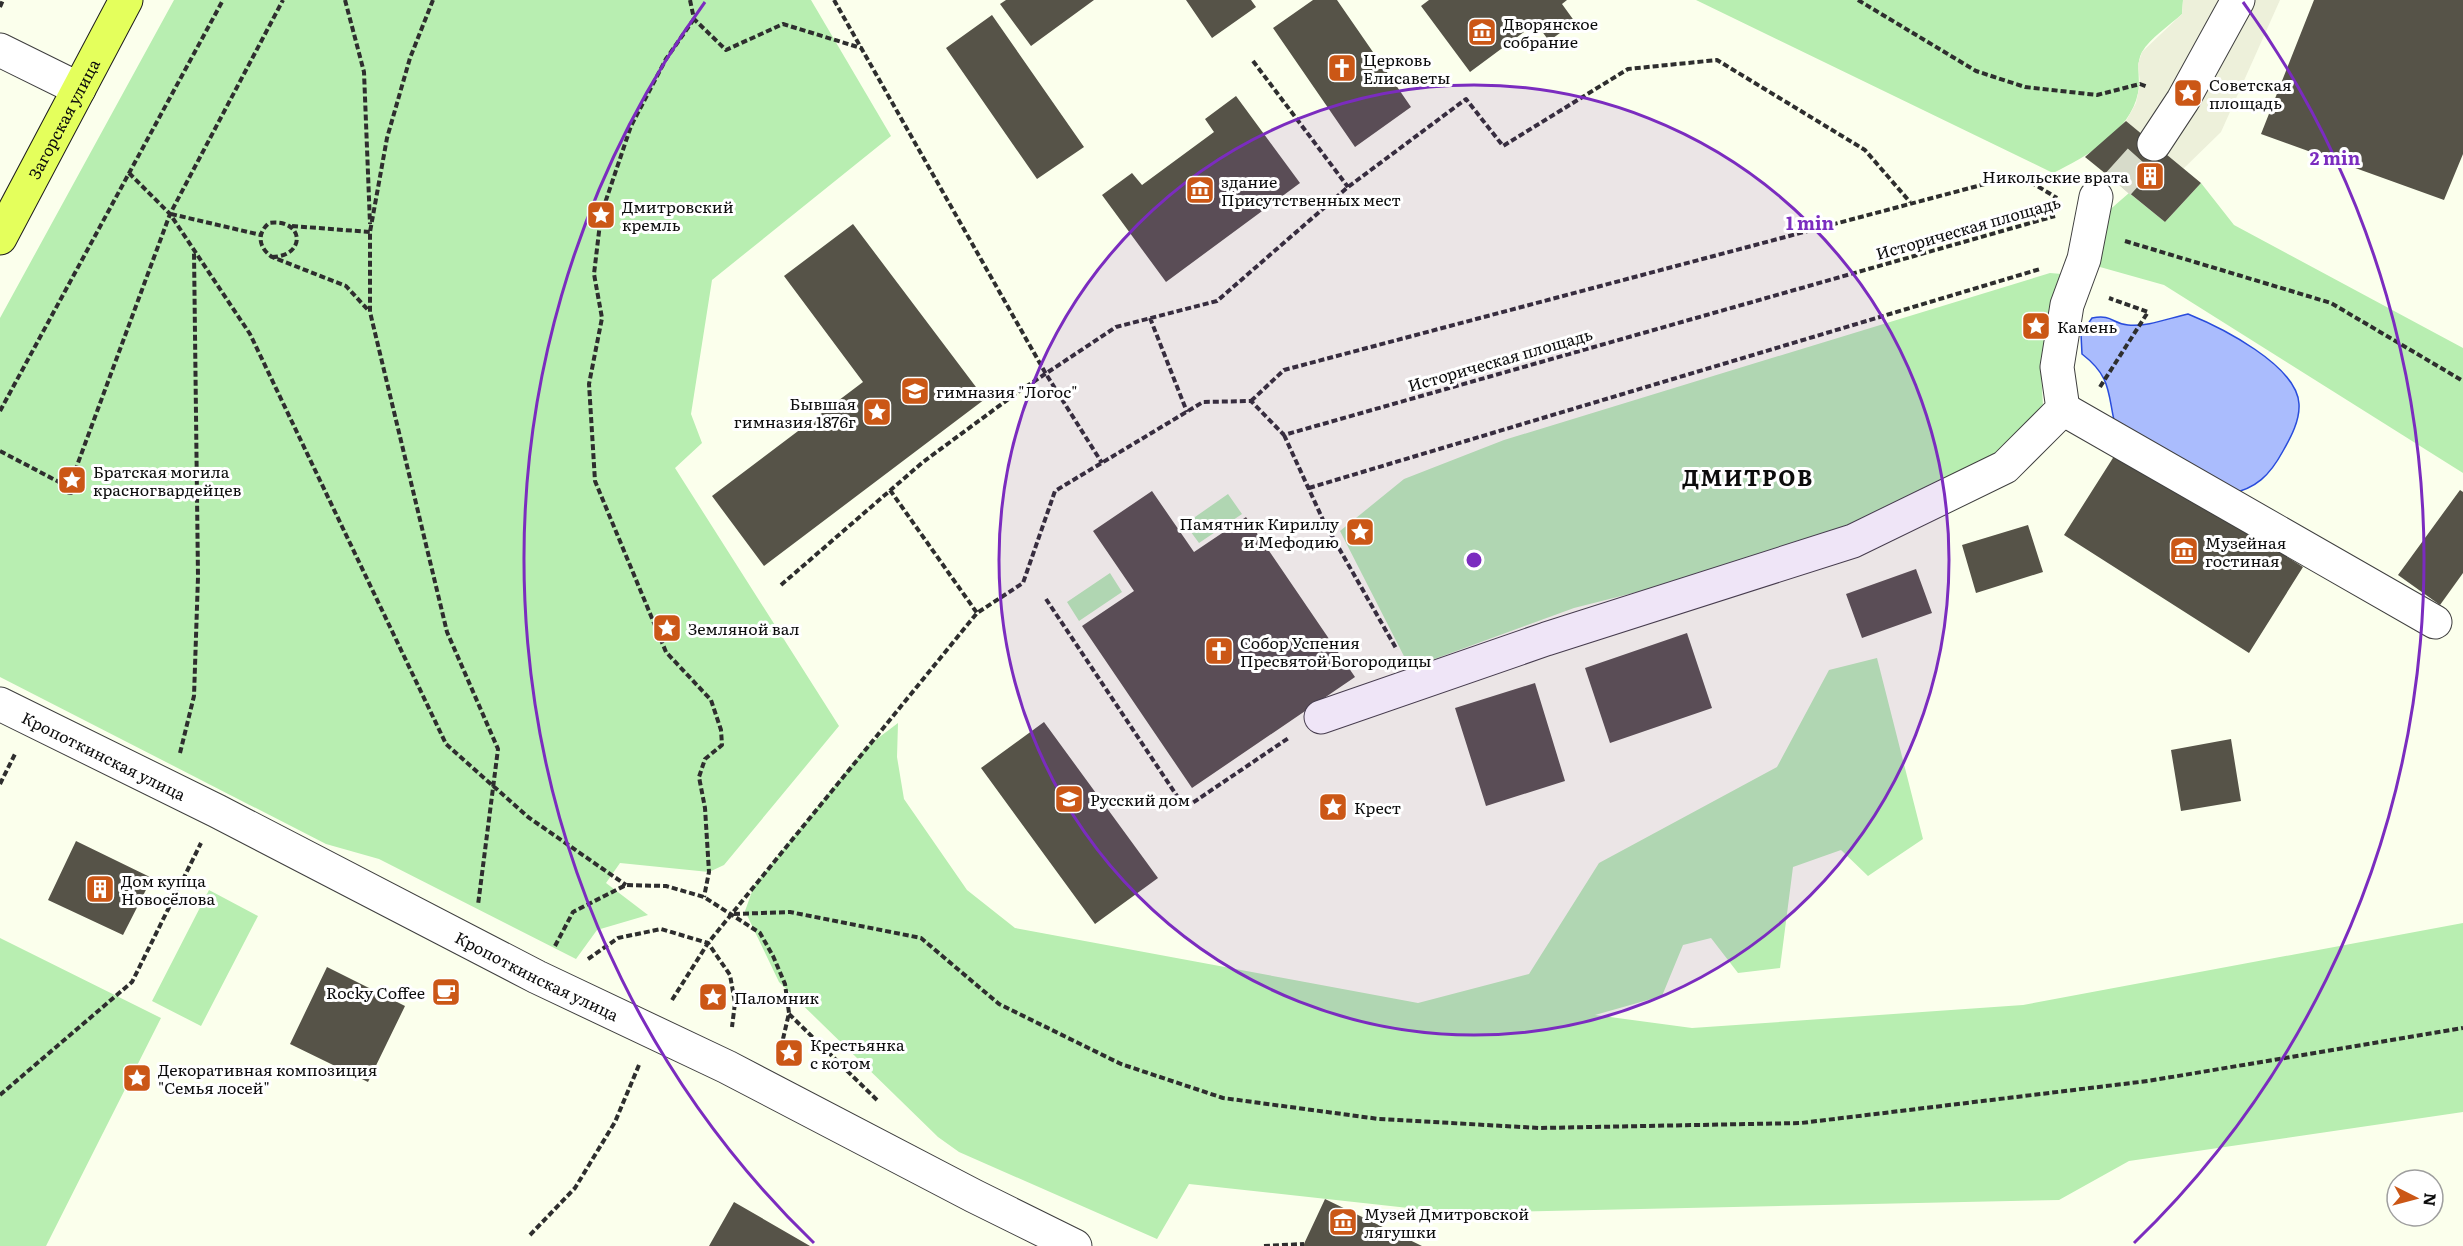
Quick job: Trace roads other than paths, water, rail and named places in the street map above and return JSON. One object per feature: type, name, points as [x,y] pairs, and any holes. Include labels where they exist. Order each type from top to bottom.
[{"type":"main road","name":"Загорская улица","points":[[0,238],[126,0]]},
{"type":"street","points":[[2154,144],[2183,100],[2238,0]]},
{"type":"street","points":[[0,50],[79,89]]},
{"type":"street","points":[[2063,409],[2057,367],[2067,305],[2084,259],[2095,206]]},
{"type":"street","points":[[2063,409],[2435,622]]},
{"type":"street","points":[[1321,717],[1546,639],[1853,541],[2005,467],[2063,409]]},
{"type":"street","name":"Кропоткинская улица","points":[[0,704],[217,811],[547,981],[653,1030],[765,1086],[964,1191],[1075,1246]]},
{"type":"water","points":[[2188,314],[2219,328],[2255,349],[2285,375],[2295,389],[2299,404],[2298,416],[2286,446],[2278,460],[2261,480],[2239,492],[2229,494],[2116,429],[2104,379],[2082,354],[2081,334],[2092,318],[2104,317],[2123,324],[2136,325]]},
{"type":"tunnel","points":[[2118,184],[2154,144]]},
{"type":"place","name":"Дворянское собрание","points":[[1482,32]]},
{"type":"place","name":"Церковь Елиcаветы","points":[[1342,68]]},
{"type":"place","name":"Советская площадь","points":[[2188,93]]},
{"type":"place","name":"Никольские врата","points":[[2150,176]]},
{"type":"place","name":"здание Присутственных мест","points":[[1200,190]]},
{"type":"place","name":"Дмитровский кремль","points":[[601,215]]},
{"type":"place","name":"Камень","points":[[2036,326]]},
{"type":"place","name":"гимназия \"Логос\"","points":[[915,391]]},
{"type":"place","name":"Бывшая гимназия 1876г","points":[[877,412]]},
{"type":"place","name":"Братская могила красногвардейцев","points":[[72,480]]},
{"type":"place","name":"Памятник Кириллу и Мефодию","points":[[1360,532]]},
{"type":"place","name":"Музейная гостиная","points":[[2184,551]]},
{"type":"place","name":"Земляной вал","points":[[667,628]]},
{"type":"place","name":"Собор Успения Пресвятой Богородицы","points":[[1219,651]]},
{"type":"place","name":"Русский дом","points":[[1069,799]]},
{"type":"place","name":"Крест","points":[[1333,807]]},
{"type":"place","name":"Дом купца Новосёлова","points":[[100,889]]},
{"type":"place","name":"Rocky Coffee","points":[[446,992]]},
{"type":"place","name":"Паломник","points":[[713,997]]},
{"type":"place","name":"Крестьянка с котом","points":[[789,1053]]},
{"type":"place","name":"Декоративная композиция \"Семья лосей\"","points":[[137,1078]]},
{"type":"place","name":"Музей Дмитровской лягушки","points":[[1343,1222]]},
{"type":"district","name":"ДМИТРОВ","points":[[1748,476]]}]
